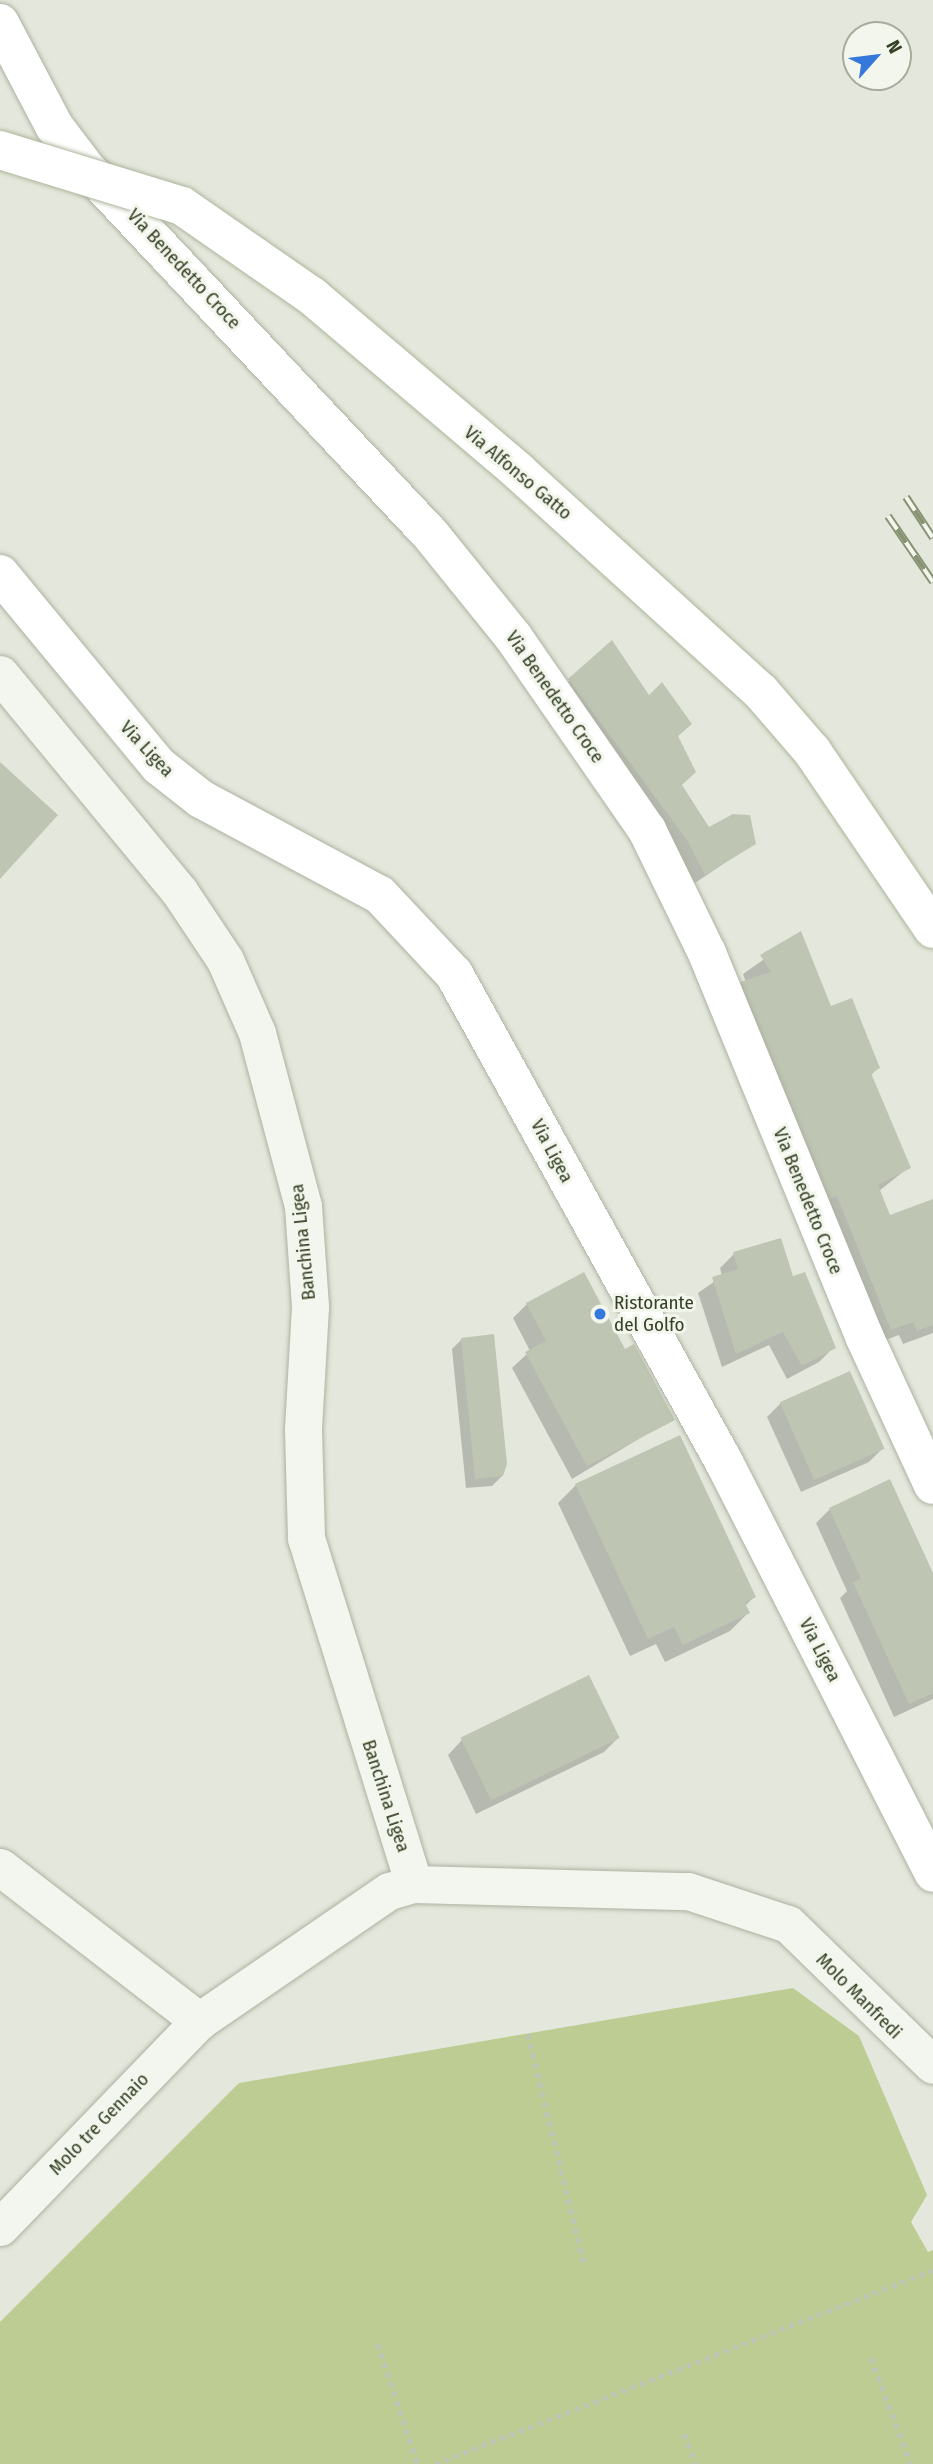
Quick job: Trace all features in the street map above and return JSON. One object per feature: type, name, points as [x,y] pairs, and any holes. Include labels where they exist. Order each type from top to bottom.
[{"type":"main road","name":"Via Benedetto Croce","points":[[0,23],[54,125],[86,168],[431,535],[514,638],[647,830],[707,953],[864,1336],[933,1485]]},
{"type":"main road","name":"Via Alfonso Gatto","points":[[0,150],[182,205],[312,296],[549,498],[761,692],[812,751],[933,929]]},
{"type":"main road","name":"Via Ligea","points":[[0,574],[159,766],[201,799],[380,895],[454,974],[724,1462],[933,1873]]},
{"type":"lane","name":"Banchina Ligea","points":[[0,674],[179,891],[225,960],[257,1033],[303,1206],[310,1307],[303,1430],[306,1538],[414,1884]]},
{"type":"lane","points":[[0,1867],[199,2021]]},
{"type":"lane","name":"Molo Manfredi","points":[[414,1884],[688,1891],[788,1924],[933,2065]]},
{"type":"lane","name":"Molo tre Gennaio","points":[[0,2227],[199,2021],[389,1891],[414,1884]]},
{"type":"path","points":[[528,2034],[585,2267]]},
{"type":"path","points":[[435,2464],[933,2270]]},
{"type":"path","points":[[378,2344],[418,2464]]},
{"type":"path","points":[[872,2358],[911,2464]]},
{"type":"path","points":[[684,2434],[696,2464]]},
{"type":"shaded area","points":[[793,1988],[859,2036],[927,2195],[911,2222],[928,2252],[933,2250],[933,2464],[0,2464],[0,2322],[239,2083]]},
{"type":"building","points":[[612,640],[649,695],[662,682],[692,724],[678,736],[696,772],[682,785],[709,827],[733,814],[750,815],[756,844],[705,875],[687,840],[568,679]]},
{"type":"building","points":[[0,762],[58,815],[0,879]]},
{"type":"building","points":[[801,931],[831,1006],[852,998],[880,1068],[871,1073],[911,1168],[878,1185],[890,1215],[933,1199],[933,1325],[917,1331],[913,1322],[891,1330],[837,1196],[826,1200],[737,983],[771,972],[760,955]]},
{"type":"building","points":[[781,1238],[793,1276],[805,1272],[836,1348],[802,1366],[783,1332],[736,1354],[712,1277],[738,1269],[733,1252]]},
{"type":"building","points":[[584,1272],[625,1349],[634,1344],[675,1420],[587,1466],[525,1352],[546,1341],[526,1303]]},
{"type":"building","points":[[494,1334],[507,1464],[503,1476],[475,1479],[461,1338]]},
{"type":"building","points":[[850,1371],[885,1449],[814,1480],[780,1402]]},
{"type":"building","points":[[680,1435],[756,1597],[745,1603],[750,1613],[683,1645],[674,1627],[648,1639],[575,1484]]},
{"type":"building","points":[[890,1479],[933,1573],[933,1693],[909,1704],[853,1582],[861,1579],[829,1508]]},
{"type":"building","points":[[589,1675],[620,1738],[491,1801],[460,1738]]},
{"type":"railway","points":[[906,497],[933,538]]},
{"type":"railway","points":[[888,516],[933,582]]},
{"type":"place","name":"Ristorante del Golfo","points":[[600,1314]]}]
